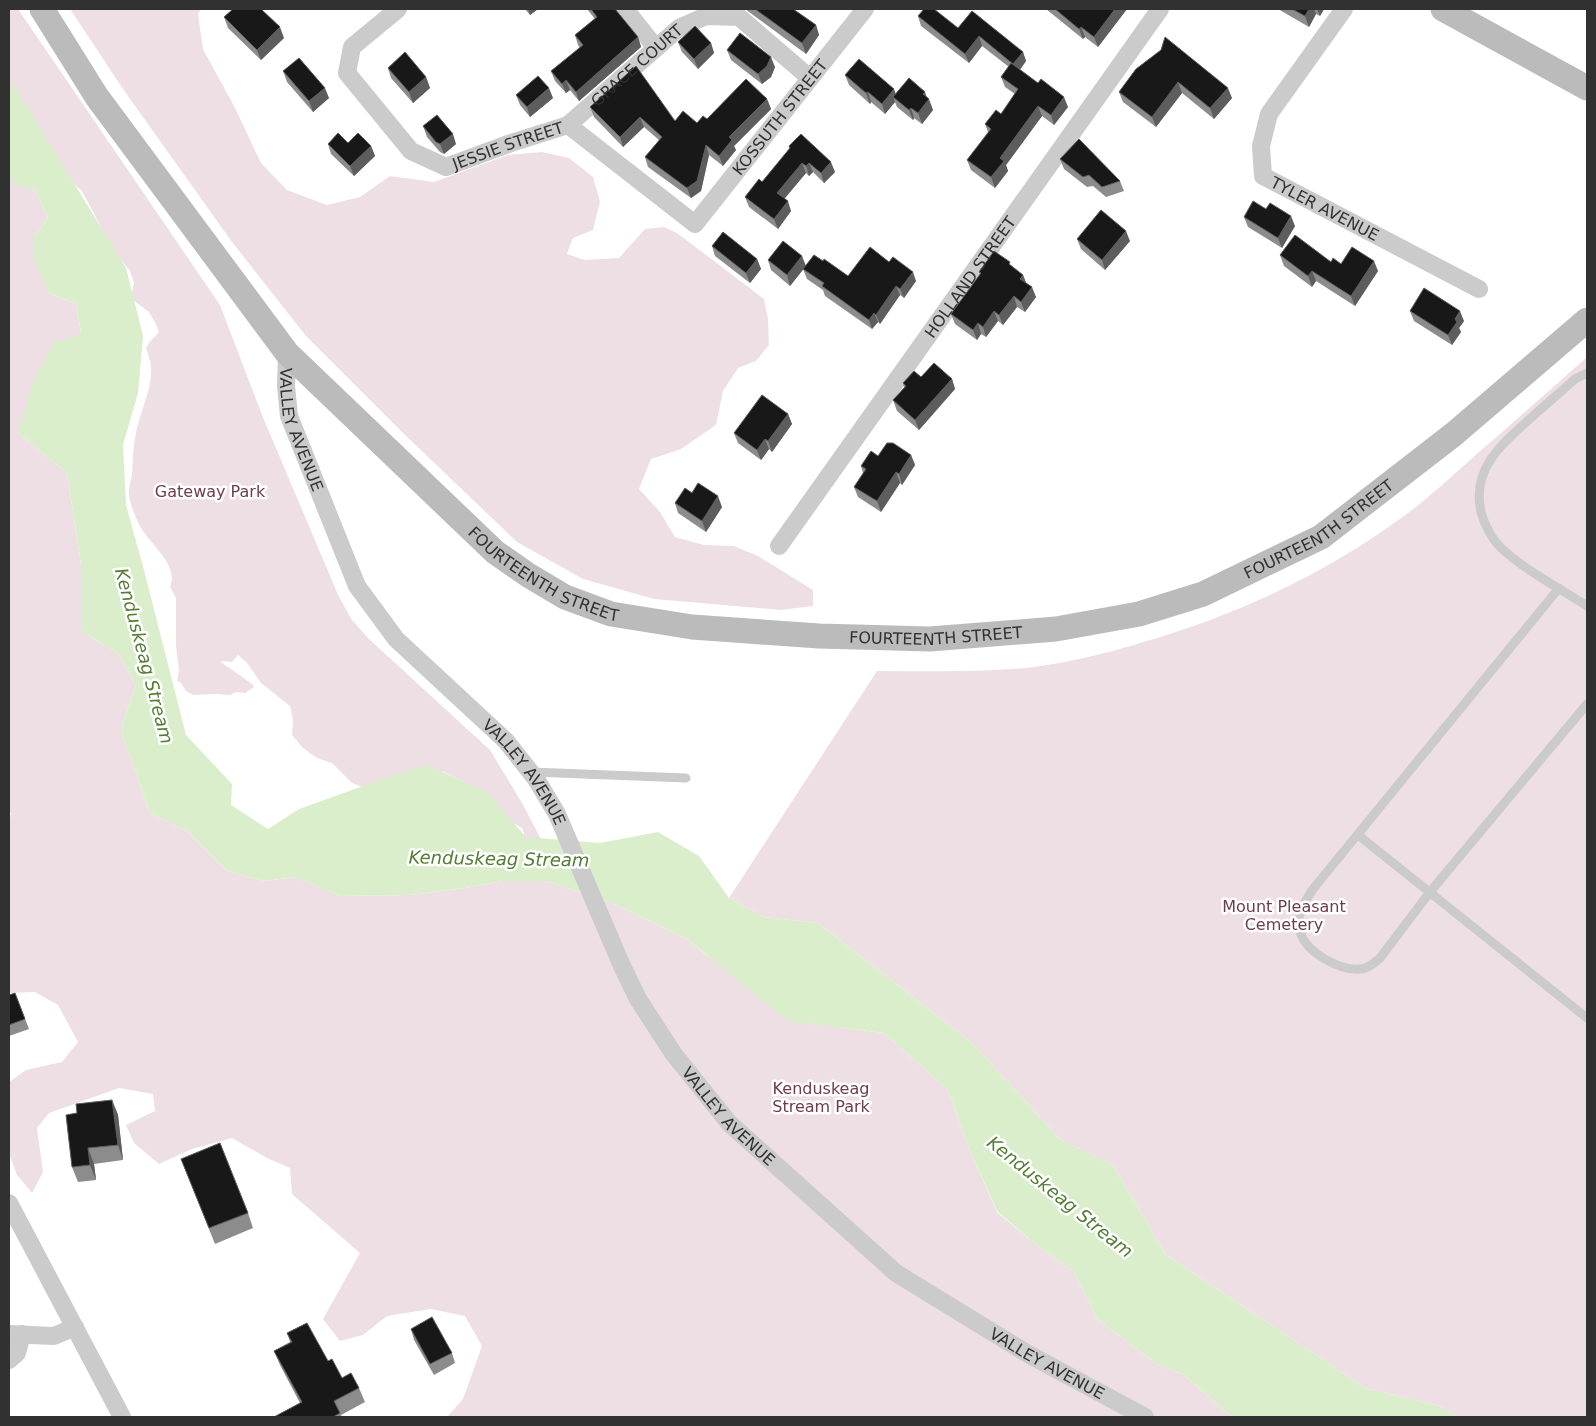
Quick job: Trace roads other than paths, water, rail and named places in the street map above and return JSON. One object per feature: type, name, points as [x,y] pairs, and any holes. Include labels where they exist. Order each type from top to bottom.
[{"type":"street","name":"VALLEY AVENUE","points":[[42,9],[97,97],[287,353],[286,386],[289,416],[357,586],[396,639],[506,741],[530,772],[557,814],[638,999],[673,1053],[729,1123],[896,1273],[1028,1354],[1145,1417]]},
{"type":"street","name":"JESSIE STREET","points":[[398,9],[352,47],[347,73],[411,151],[446,167],[511,143],[568,125],[695,224]]},
{"type":"street","points":[[625,9],[656,48]]},
{"type":"street","name":"KOSSUTH STREET","points":[[695,224],[865,9]]},
{"type":"street","name":"HOLLAND STREET","points":[[779,546],[1160,9]]},
{"type":"street","name":"TYLER AVENUE","points":[[1344,9],[1269,114],[1261,146],[1263,176],[1480,289]]},
{"type":"street","points":[[1443,9],[1587,88]]},
{"type":"street","name":"GRACE COURT","points":[[568,125],[679,28],[706,16],[739,17],[810,78]]},
{"type":"street","name":"FOURTEENTH STREET","points":[[287,353],[495,552],[528,575],[565,597],[611,614],[692,627],[819,636],[930,639],[1056,628],[1139,614],[1203,594],[1321,537],[1454,434],[1587,320]]},
{"type":"street","points":[[9,1203],[122,1417]]},
{"type":"street","points":[[9,1360],[17,1353],[15,1334],[54,1336],[75,1327]]},
{"type":"lane","points":[[1587,373],[1575,379],[1502,444],[1487,465],[1482,477],[1480,491],[1483,521],[1489,533],[1500,546],[1514,560],[1587,606]]},
{"type":"lane","points":[[1559,588],[1314,888],[1301,911],[1299,922],[1300,932],[1306,943],[1320,956],[1336,965],[1349,968],[1361,969],[1370,966],[1380,958],[1430,892],[1587,704]]},
{"type":"lane","points":[[530,772],[686,778]]},
{"type":"lane","points":[[1358,835],[1587,1018]]},
{"type":"water","name":"Kenduskeag Stream","points":[[9,80],[126,268],[143,336],[138,393],[123,445],[126,505],[186,735],[232,784],[231,805],[268,829],[299,809],[427,765],[487,792],[526,837],[600,843],[658,832],[699,856],[729,898],[764,917],[818,923],[972,1043],[1060,1139],[1113,1165],[1166,1255],[1365,1388],[1444,1407],[1456,1417],[1232,1417],[1183,1374],[1158,1365],[1097,1319],[1074,1272],[1035,1244],[997,1211],[968,1146],[948,1090],[884,1033],[788,1021],[687,939],[610,902],[545,881],[503,881],[410,895],[341,896],[295,877],[265,881],[227,871],[187,831],[150,813],[121,730],[136,685],[118,653],[81,631],[81,564],[67,473],[18,433],[34,381],[54,343],[81,333],[76,304],[49,293],[33,256],[34,237],[48,218],[35,190],[14,184],[9,178]]},
{"type":"park label","name":"Gateway Park","points":[[210,491]]},
{"type":"park label","name":"Mount Pleasant Cemetery","points":[[1284,915]]},
{"type":"park label","name":"Kenduskeag Stream Park","points":[[821,1097]]}]
